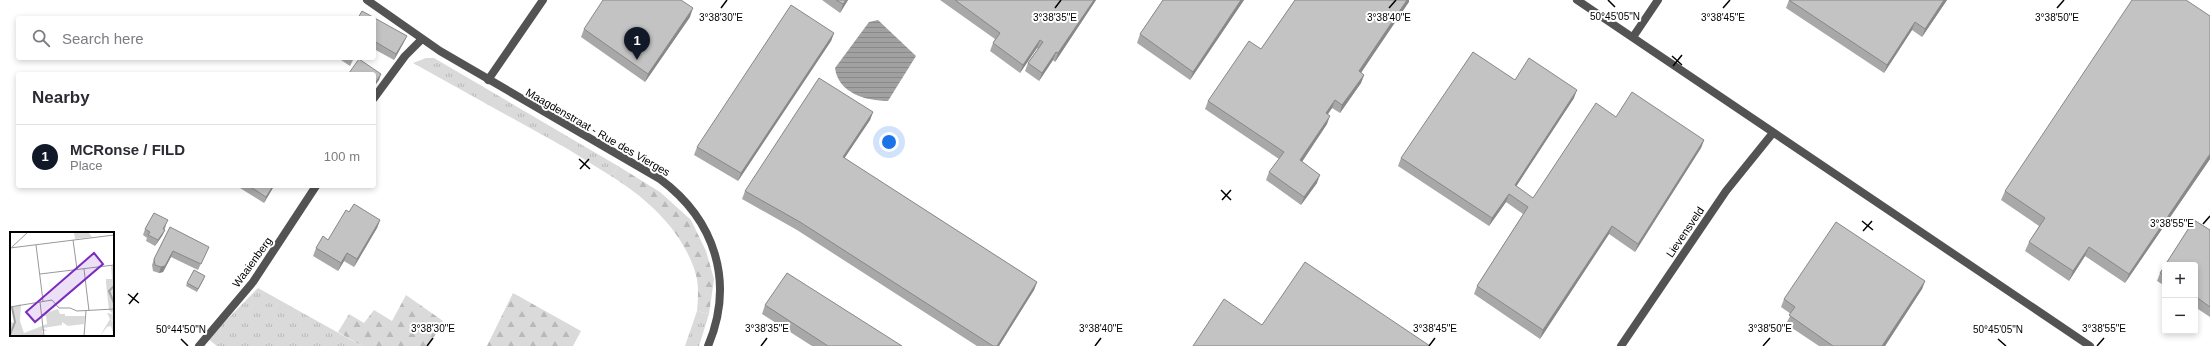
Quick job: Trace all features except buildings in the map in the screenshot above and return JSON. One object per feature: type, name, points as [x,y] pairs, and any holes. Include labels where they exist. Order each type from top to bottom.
[{"type":"street","name":"Maagdenstraat - Rue des Vierges","points":[[367,0],[422,39],[488,80],[660,179],[687,202],[708,233],[718,265],[720,282],[718,314],[715,330],[708,346]]},
{"type":"street","points":[[488,80],[543,0]]},
{"type":"street","points":[[1577,0],[1633,37],[1772,134],[2090,346]]},
{"type":"street","points":[[1633,37],[1658,0]]},
{"type":"street","points":[[376,95],[405,56],[422,39]]},
{"type":"street","name":"Lievensveld","points":[[1621,346],[1726,191],[1772,134]]},
{"type":"street","name":"Waaienberg","points":[[199,346],[253,282],[315,188]]},
{"type":"green space","points":[[426,58],[434,58],[618,166],[611,176],[566,148],[413,63]]},
{"type":"green space","points":[[618,166],[660,192],[691,220],[706,251],[714,279],[709,314],[697,311],[697,279],[683,245],[674,231],[651,206],[611,176]]},
{"type":"green space","points":[[258,288],[362,346],[217,346],[208,339]]},
{"type":"green space","points":[[513,293],[581,331],[573,346],[487,346]]},
{"type":"green space","points":[[406,295],[443,321],[429,346],[362,346],[338,332],[349,314],[364,323],[374,310],[392,321]]},
{"type":"green space","points":[[697,311],[709,314],[699,346],[685,346]]},
{"type":"shaded area","points":[[878,20],[916,56],[888,101],[880,101],[854,94],[841,84],[837,77],[835,68],[869,22]]},
{"type":"place","name":"MCRonse / FILD","points":[[637,60]]}]
